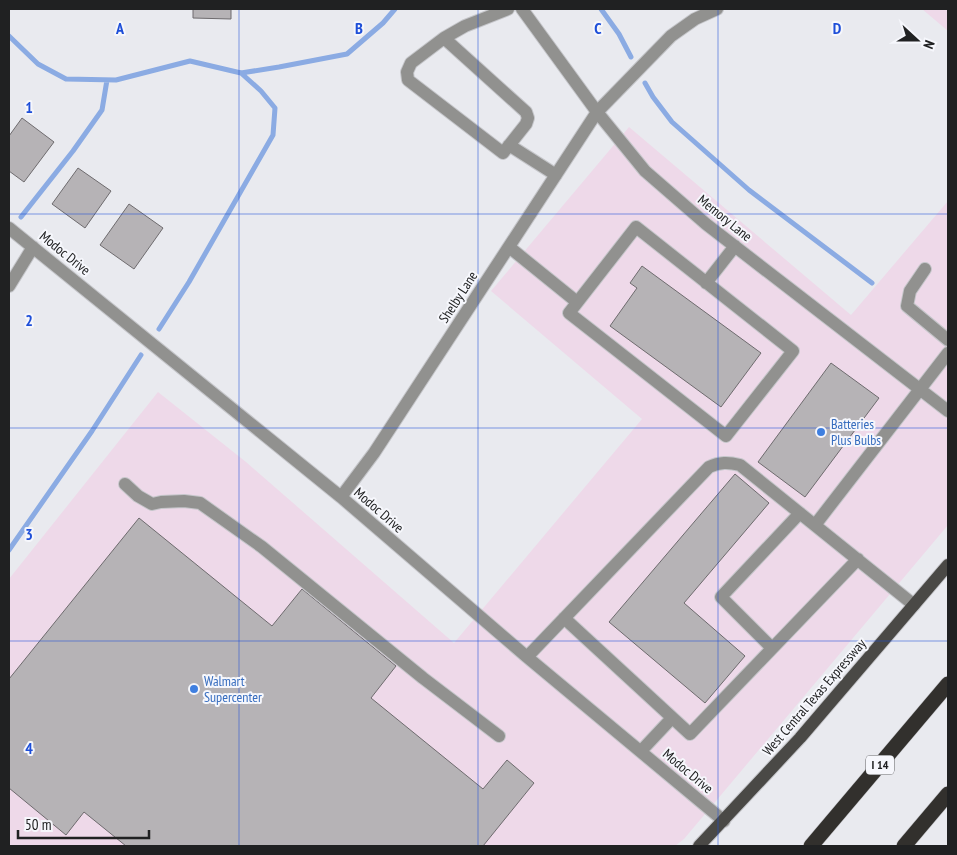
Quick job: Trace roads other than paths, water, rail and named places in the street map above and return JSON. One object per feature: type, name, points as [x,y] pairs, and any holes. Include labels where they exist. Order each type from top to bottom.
[{"type":"highway","name":"I 14","points":[[811,846],[948,684]]},
{"type":"highway","points":[[904,846],[948,794]]},
{"type":"main road","name":"West Central Texas Expressway","points":[[699,846],[800,738],[948,565]]},
{"type":"street","points":[[444,38],[526,112],[528,118],[526,124],[503,152],[408,80],[407,72],[411,63],[444,38],[465,26],[508,9]]},
{"type":"street","name":"Memory Lane","points":[[522,9],[597,112],[645,171],[706,224],[948,412]]},
{"type":"street","name":"Shelby Lane","points":[[341,497],[374,453],[597,112],[671,36],[695,19],[717,9]]},
{"type":"street","points":[[509,145],[556,175]]},
{"type":"street","points":[[636,227],[793,351],[726,436],[569,313],[577,302],[636,227]]},
{"type":"street","name":"Modoc Drive","points":[[9,228],[341,497],[527,657],[724,821]]},
{"type":"street","points":[[706,282],[735,246]]},
{"type":"street","points":[[9,286],[33,247]]},
{"type":"street","points":[[509,247],[577,302]]},
{"type":"street","points":[[925,268],[910,291],[907,306],[948,340]]},
{"type":"street","points":[[815,525],[948,353]]},
{"type":"street","points":[[527,657],[709,467],[719,463],[730,462],[740,465],[914,605]]},
{"type":"street","points":[[126,484],[138,496],[152,504],[184,501],[200,503],[262,548],[499,736]]},
{"type":"street","points":[[772,648],[721,597],[800,513]]},
{"type":"street","points":[[564,618],[690,734],[858,559]]},
{"type":"street","points":[[641,752],[672,718]]},
{"type":"waterway","points":[[9,36],[38,64],[66,79],[116,80],[190,61],[241,73],[347,54],[383,23],[395,9]]},
{"type":"waterway","points":[[601,9],[619,34],[631,57]]},
{"type":"waterway","points":[[159,329],[189,282],[273,135],[275,108],[261,91],[241,73]]},
{"type":"waterway","points":[[21,217],[73,151],[102,110],[107,80]]},
{"type":"waterway","points":[[645,83],[672,122],[749,190],[872,283]]},
{"type":"waterway","points":[[9,550],[92,431],[141,355]]},
{"type":"place","name":"Batteries Plus Bulbs","points":[[821,432]]},
{"type":"place","name":"Walmart Supercenter","points":[[194,689]]}]
